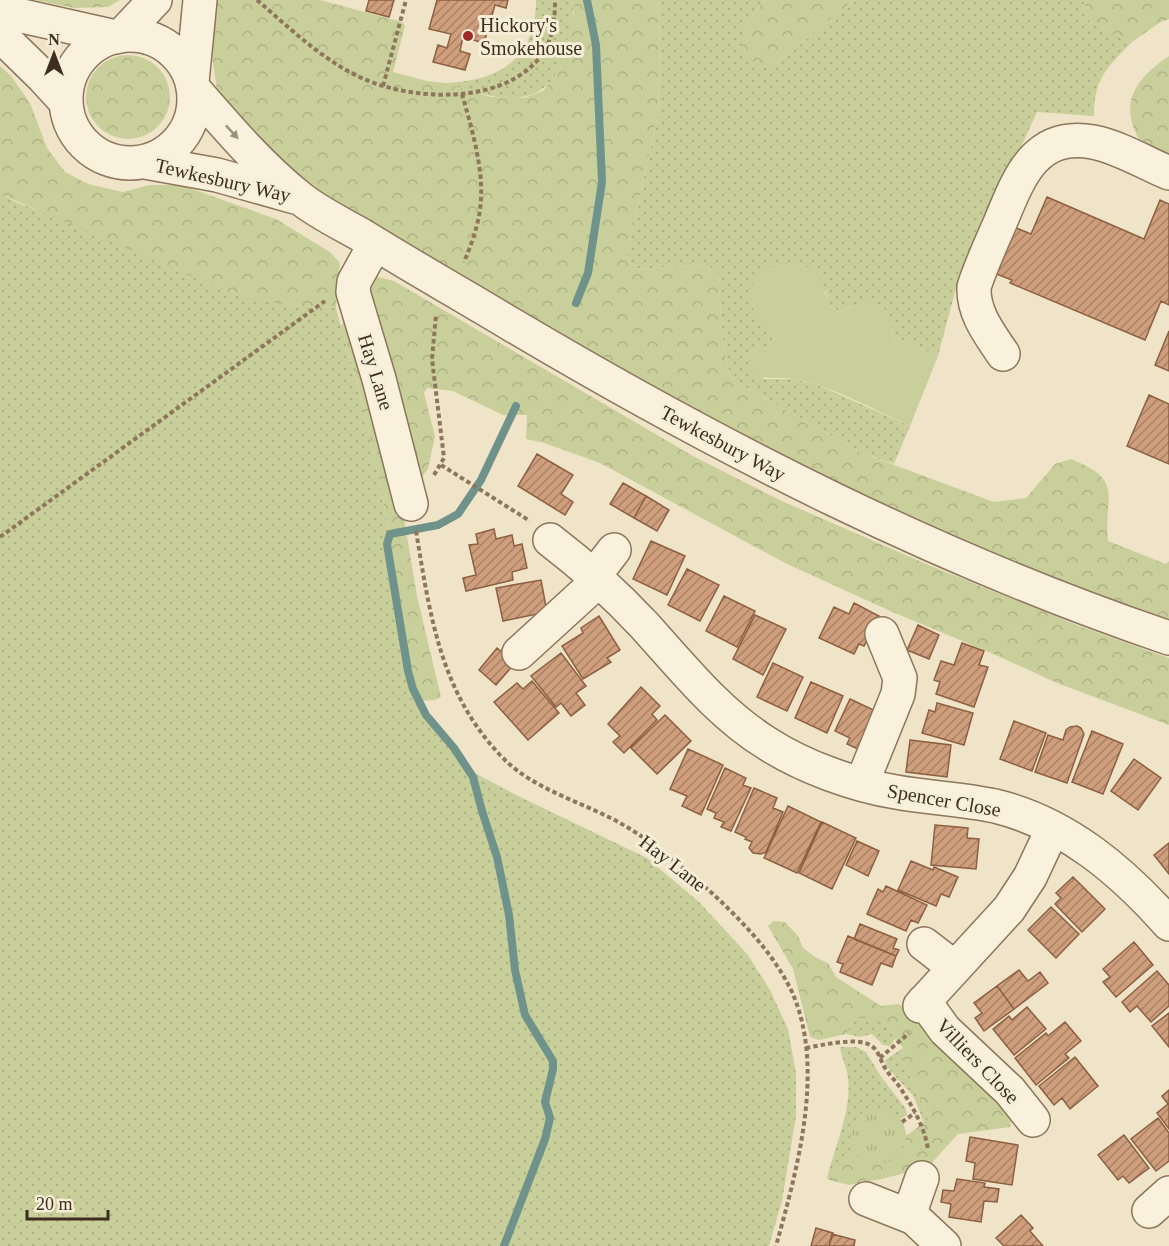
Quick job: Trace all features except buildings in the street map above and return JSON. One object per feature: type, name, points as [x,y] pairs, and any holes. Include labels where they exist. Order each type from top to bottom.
[{"type":"street","points":[[118,36],[155,0]]},
{"type":"street","points":[[193,85],[200,0]]},
{"type":"street","name":"Tewkesbury Way","points":[[0,11],[118,36],[147,38],[162,44],[178,57],[188,71],[193,85],[193,111],[184,134],[169,151],[145,162]]},
{"type":"street","name":"Tewkesbury Way","points":[[0,35],[38,71],[66,102]]},
{"type":"street","name":"Tewkesbury Way","points":[[118,36],[92,48],[77,63],[67,87],[66,102],[72,128],[82,143],[106,159],[129,164],[145,162],[217,175],[301,199]]},
{"type":"street","name":"Tewkesbury Way","points":[[193,85],[239,140],[301,199],[573,361],[691,428],[869,517],[993,572],[1169,638]]},
{"type":"street","points":[[1003,354],[977,311],[974,287],[1015,186],[1033,159],[1048,147],[1058,143],[1092,142],[1169,173]]},
{"type":"street","points":[[354,282],[375,244]]},
{"type":"street","name":"Hay Lane","points":[[354,282],[353,292],[379,379],[411,504]]},
{"type":"street","name":"Spencer Close","points":[[550,540],[597,578],[733,720],[769,745],[810,766],[862,783],[894,792],[997,807],[1053,828],[1102,858],[1149,901],[1169,924]]},
{"type":"street","points":[[519,653],[597,578],[614,550]]},
{"type":"street","name":"Spencer Close","points":[[862,783],[898,694],[900,678],[882,634]]},
{"type":"street","name":"Villiers Close","points":[[1033,1120],[1010,1092],[945,1030],[922,1004],[1009,909],[1021,892],[1053,828]]},
{"type":"street","points":[[924,944],[955,968]]},
{"type":"street","points":[[909,1215],[922,1178]]},
{"type":"street","points":[[866,1199],[909,1215],[944,1246]]},
{"type":"path","points":[[257,0],[339,67],[383,86],[432,96],[483,90],[508,81],[529,69],[541,56],[550,39],[554,24],[555,0]]},
{"type":"path","points":[[383,86],[406,0]]},
{"type":"path","points":[[460,272],[473,240],[481,200],[476,144],[462,94]]},
{"type":"path","points":[[0,537],[354,282]]},
{"type":"path","points":[[411,504],[444,458],[433,382],[432,359],[436,315]]},
{"type":"path","points":[[441,465],[495,499]]},
{"type":"path","name":"Hay Lane","points":[[418,544],[429,606],[448,673],[458,697],[487,740],[502,757],[526,777],[613,819],[645,838],[679,864],[723,903],[752,933],[778,968],[792,994],[806,1048],[807,1086],[797,1164],[776,1246]]},
{"type":"path","points":[[806,1048],[852,1042],[871,1045],[877,1051],[926,1134],[928,1150],[922,1178]]},
{"type":"path","points":[[902,1122],[915,1113]]},
{"type":"green space","points":[[35,0],[120,0],[108,7],[74,8]]},
{"type":"green space","points":[[320,0],[402,22],[405,26],[393,72],[445,83],[491,97],[524,98],[543,91],[561,67],[574,12],[573,0],[658,0],[660,42],[658,114],[627,255],[633,269],[708,265],[718,273],[723,344],[730,376],[745,387],[862,453],[994,502],[1026,498],[1055,464],[1071,459],[1088,467],[1106,483],[1109,501],[1108,541],[1166,564],[1169,561],[1169,622],[1017,566],[715,428],[322,198],[280,167],[218,98],[211,48],[214,1]]},
{"type":"green space","points":[[536,0],[573,0],[573,17],[563,60],[549,83],[537,92],[523,97],[508,98],[445,83],[482,77],[511,63],[529,38]]},
{"type":"green space","points":[[658,0],[764,0],[743,29],[777,63],[854,0],[1084,0],[1085,11],[1091,23],[1132,42],[1109,67],[1099,83],[1094,116],[1037,112],[955,292],[938,356],[892,336],[891,323],[850,306],[841,312],[827,305],[826,291],[752,299],[759,319],[775,333],[770,348],[755,349],[749,352],[764,379],[794,379],[818,385],[910,426],[894,464],[862,453],[745,387],[730,376],[723,344],[718,274],[708,265],[633,269],[627,255],[658,114],[660,42]]},
{"type":"green space","points":[[764,0],[854,0],[777,63],[762,69],[743,53],[743,29]]},
{"type":"green space","points":[[1084,0],[1169,0],[1169,19],[1159,23],[1132,42],[1091,23],[1085,11]]},
{"type":"green space","points":[[128,55],[144,58],[158,67],[167,81],[170,97],[167,113],[158,127],[144,136],[128,139],[112,136],[98,127],[89,113],[86,97],[89,81],[98,67],[112,58]]},
{"type":"green space","points":[[1169,56],[1169,176],[1142,144],[1134,129],[1130,114],[1131,100],[1138,85],[1150,71]]},
{"type":"green space","points":[[0,66],[11,76],[30,103],[47,148],[65,172],[88,184],[123,192],[149,185],[181,185],[276,219],[330,252],[340,263],[336,308],[288,305],[237,296],[0,194]]},
{"type":"green space","points":[[0,194],[288,305],[336,308],[365,413],[390,534],[387,544],[389,560],[408,671],[413,689],[426,715],[469,770],[647,858],[699,902],[748,955],[770,990],[788,1029],[796,1073],[796,1116],[782,1201],[769,1246],[0,1246]]},
{"type":"green space","points":[[788,262],[806,266],[817,275],[824,288],[828,306],[841,312],[860,303],[879,305],[889,316],[892,336],[938,356],[910,426],[822,387],[794,379],[764,377],[748,367],[749,352],[770,347],[775,333],[758,320],[752,306],[753,283],[764,270]]},
{"type":"green space","points":[[378,277],[394,281],[693,456],[784,502],[931,566],[1082,627],[1169,658],[1169,725],[1057,683],[888,610],[785,563],[600,463],[526,439],[527,415],[503,415],[453,391],[427,388],[424,393],[435,436],[428,469],[422,477],[404,486],[400,494],[417,596],[441,697],[435,700],[419,701],[408,671],[389,560],[387,544],[390,534],[365,413],[341,326],[368,280]]},
{"type":"green space","points":[[774,921],[785,922],[798,936],[803,948],[828,963],[836,977],[881,1006],[898,1004],[913,1011],[987,1088],[1012,1118],[1010,1127],[958,1134],[928,1167],[849,1185],[833,1181],[832,1168],[840,1159],[909,1134],[929,1118],[904,1063],[903,1048],[889,1031],[884,1019],[854,1018],[846,1034],[819,1040],[810,1037],[793,969],[768,926]]},
{"type":"green space","points":[[854,1018],[884,1019],[889,1031],[896,1038],[890,1046],[883,1045],[872,1034],[860,1037],[846,1034]]},
{"type":"green space","points":[[840,1047],[856,1047],[866,1052],[906,1109],[907,1115],[900,1119],[892,1112],[878,1109],[863,1113],[861,1157],[833,1168],[833,1181],[827,1179],[845,1116],[849,1091]]},
{"type":"green space","points":[[903,1048],[904,1063],[929,1118],[924,1123],[914,1097],[886,1066],[885,1060]]},
{"type":"green space","points":[[878,1108],[893,1113],[901,1121],[906,1136],[901,1151],[893,1159],[878,1164],[863,1159],[855,1151],[850,1136],[855,1121],[863,1113]]},
{"type":"waterway","points":[[576,303],[588,273],[602,182],[596,45],[587,0]]},
{"type":"waterway","points":[[504,1246],[545,1139],[550,1118],[545,1102],[553,1061],[525,1015],[515,970],[509,915],[497,857],[473,777],[454,748],[426,715],[413,689],[387,544],[390,534],[438,525],[458,514],[481,480],[516,406]]},
{"type":"place","name":"Hickory's Smokehouse","points":[[468,36]]}]
